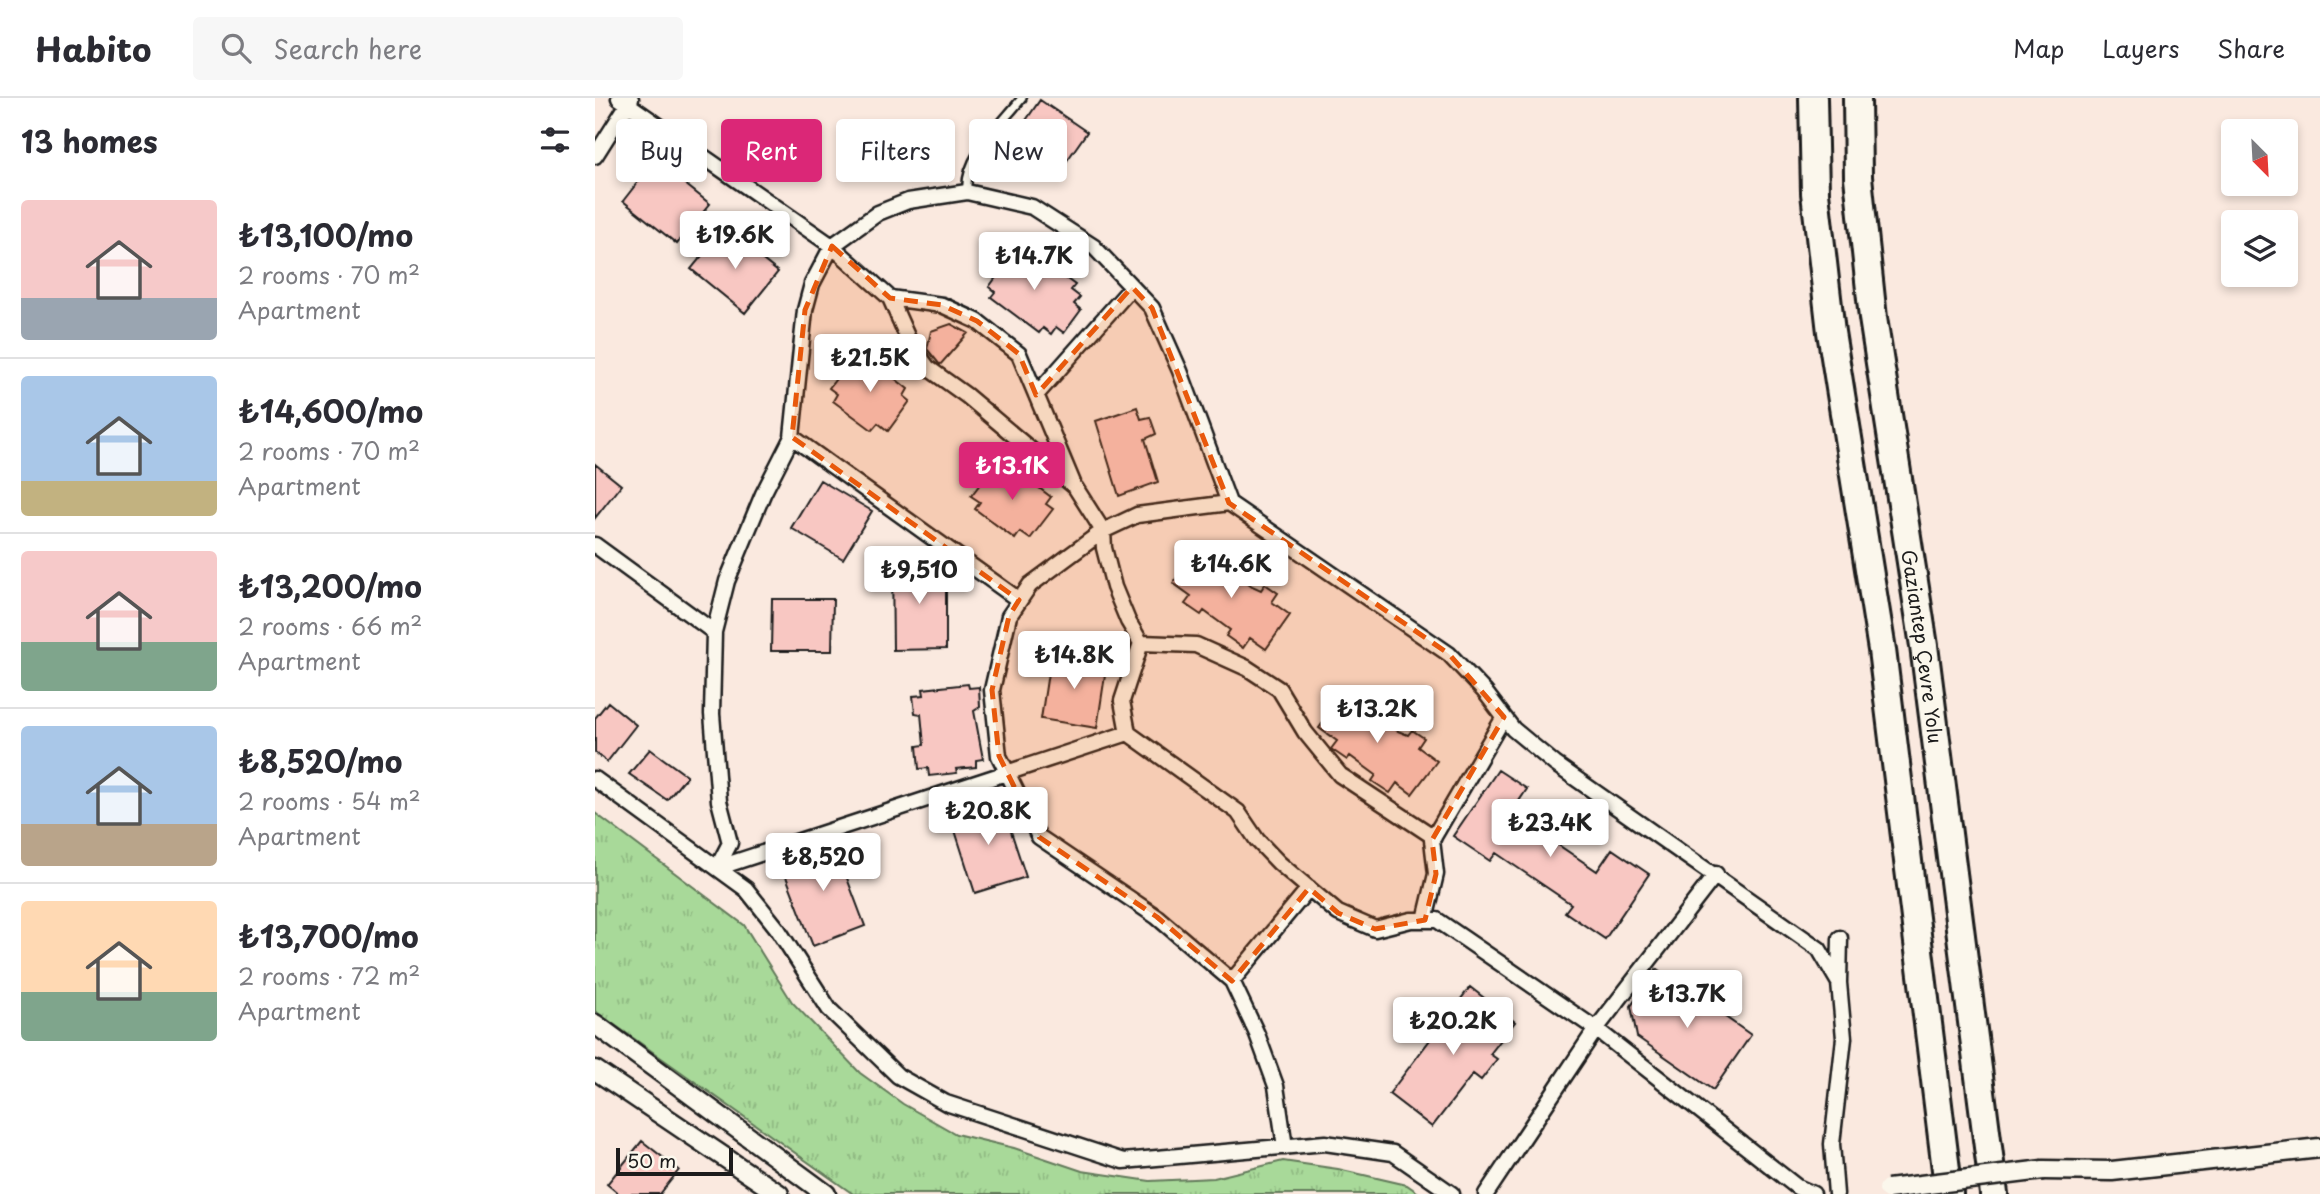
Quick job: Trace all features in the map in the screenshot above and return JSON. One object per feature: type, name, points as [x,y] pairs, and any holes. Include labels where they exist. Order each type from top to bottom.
[{"type":"highway","name":"Gaziantep Çevre Yolu","points":[[1813,98],[1815,192],[1830,318],[1882,650],[1949,1194]]},
{"type":"highway","name":"Gaziantep Çevre Yolu","points":[[1857,98],[1858,177],[1873,317],[1924,646],[1994,1194]]},
{"type":"street","points":[[595,156],[626,100],[832,246],[890,298],[910,344],[928,368],[967,396],[1075,487]]},
{"type":"street","points":[[717,868],[730,843],[719,801],[712,714],[714,632],[727,581],[763,494],[792,437],[805,310],[812,284],[832,246],[850,230],[888,209],[938,194],[967,192],[1032,207],[1094,247],[1151,307],[1180,371],[1229,503],[1449,654],[1513,729],[1555,764],[1716,874],[1819,949],[1839,983]]},
{"type":"street","points":[[1036,395],[1132,287]]},
{"type":"street","points":[[890,298],[942,305],[977,321],[1019,354],[1075,487],[1103,531],[1104,548],[1114,587],[1128,621],[1141,643],[1122,701],[1128,733],[1238,812],[1257,840],[1338,913],[1375,929],[1437,920],[1596,1029],[1788,1179],[1812,1194]]},
{"type":"street","points":[[792,437],[1019,600]]},
{"type":"street","points":[[1229,503],[1137,515],[1103,531],[1030,585],[1009,615],[992,690],[999,756],[1005,773],[1039,837],[1157,917],[1232,981],[1258,1034],[1276,1086],[1285,1147]]},
{"type":"street","points":[[595,545],[714,632]]},
{"type":"street","points":[[1141,643],[1196,645],[1247,668],[1279,689],[1305,732],[1340,775],[1434,837]]},
{"type":"street","points":[[1425,920],[1436,874],[1434,837],[1504,717]]},
{"type":"street","points":[[717,868],[1128,733]]},
{"type":"street","points":[[595,779],[746,889],[829,1009],[898,1076],[946,1103],[1123,1161],[1325,1143],[1393,1153],[1452,1194]]},
{"type":"street","points":[[1486,1194],[1596,1029],[1716,874]]},
{"type":"street","points":[[1232,981],[1309,888]]},
{"type":"street","points":[[1835,1194],[1832,1144],[1845,1038],[1839,983],[1840,938]]},
{"type":"street","points":[[595,1024],[826,1194]]},
{"type":"street","points":[[595,1070],[779,1194]]},
{"type":"street","points":[[1883,1192],[2043,1170],[2112,1171],[2320,1148]]},
{"type":"lane","points":[[967,192],[967,179],[973,161],[1022,98]]},
{"type":"highlighted area","points":[[832,246],[890,298],[942,305],[977,321],[1019,354],[1036,395],[1132,287],[1152,308],[1229,503],[1449,654],[1504,717],[1432,840],[1436,874],[1425,920],[1375,929],[1338,913],[1309,888],[1232,981],[1157,917],[1039,837],[999,756],[992,690],[1009,616],[1019,600],[792,437],[805,310]]},
{"type":"green space","points":[[595,813],[744,925],[792,1002],[860,1073],[903,1104],[956,1134],[1014,1148],[1082,1171],[1150,1181],[1214,1178],[1283,1161],[1338,1169],[1407,1185],[1420,1194],[853,1194],[595,1011]]},
{"type":"building","points":[[1040,100],[1087,132],[1067,161],[1067,119],[1027,119]]},
{"type":"building","points":[[638,182],[682,182],[710,204],[677,244],[623,201]]},
{"type":"building","points":[[724,229],[778,272],[745,313],[691,269]]},
{"type":"building","points":[[1018,249],[1029,257],[1030,252],[1075,285],[1071,290],[1080,297],[1074,304],[1081,310],[1064,333],[1056,327],[1051,334],[1043,328],[1039,333],[991,297],[995,292],[989,287],[997,276],[990,271],[1005,251],[1013,257]]},
{"type":"building","points":[[951,324],[968,333],[940,365],[927,349],[931,331]]},
{"type":"building","points":[[854,355],[862,361],[868,357],[908,389],[904,396],[910,401],[888,431],[878,423],[872,430],[833,401],[837,394],[829,388]]},
{"type":"building","points":[[1137,407],[1141,419],[1150,417],[1156,434],[1145,439],[1158,482],[1119,496],[1096,421]]},
{"type":"building","points":[[996,463],[1005,469],[1010,466],[1051,497],[1046,504],[1053,509],[1030,539],[1020,532],[1015,539],[975,509],[980,502],[971,496]]},
{"type":"building","points":[[595,464],[621,485],[595,518]]},
{"type":"building","points":[[820,480],[872,511],[843,559],[791,528]]},
{"type":"building","points":[[1198,549],[1212,559],[1218,551],[1231,560],[1227,567],[1252,586],[1261,590],[1265,584],[1278,593],[1272,602],[1290,615],[1266,649],[1250,638],[1243,648],[1226,636],[1230,630],[1204,611],[1201,615],[1185,604],[1191,596],[1173,583]]},
{"type":"building","points":[[892,562],[946,562],[946,649],[893,650]]},
{"type":"building","points":[[772,599],[833,599],[832,651],[771,651]]},
{"type":"building","points":[[1051,653],[1107,662],[1097,728],[1041,719]]},
{"type":"building","points":[[968,684],[969,688],[979,687],[980,707],[974,711],[983,759],[976,760],[976,767],[956,769],[957,773],[929,776],[928,768],[919,769],[917,746],[924,745],[921,714],[915,713],[913,696],[924,695],[923,689]]},
{"type":"building","points":[[1344,694],[1358,704],[1364,696],[1377,705],[1373,712],[1398,731],[1408,735],[1412,730],[1424,738],[1418,747],[1437,761],[1412,794],[1397,783],[1390,793],[1372,781],[1376,775],[1350,756],[1347,760],[1331,749],[1337,741],[1319,728]]},
{"type":"building","points":[[608,702],[636,725],[607,762],[595,752],[595,718]]},
{"type":"building","points":[[650,749],[687,776],[667,800],[629,774]]},
{"type":"building","points":[[1498,770],[1527,789],[1511,813],[1597,871],[1612,849],[1649,874],[1605,939],[1565,912],[1571,904],[1496,853],[1490,861],[1453,836]]},
{"type":"building","points":[[1001,801],[1026,877],[975,893],[951,818],[987,806],[988,813],[990,805]]},
{"type":"building","points":[[833,841],[865,926],[813,946],[780,861]]},
{"type":"building","points":[[1657,969],[1751,1035],[1713,1090],[1637,1037],[1631,1006]]},
{"type":"building","points":[[1470,987],[1515,1022],[1490,1054],[1497,1059],[1481,1080],[1473,1074],[1432,1127],[1389,1094]]},
{"type":"building","points":[[642,1141],[679,1170],[660,1194],[619,1194],[607,1184]]}]
